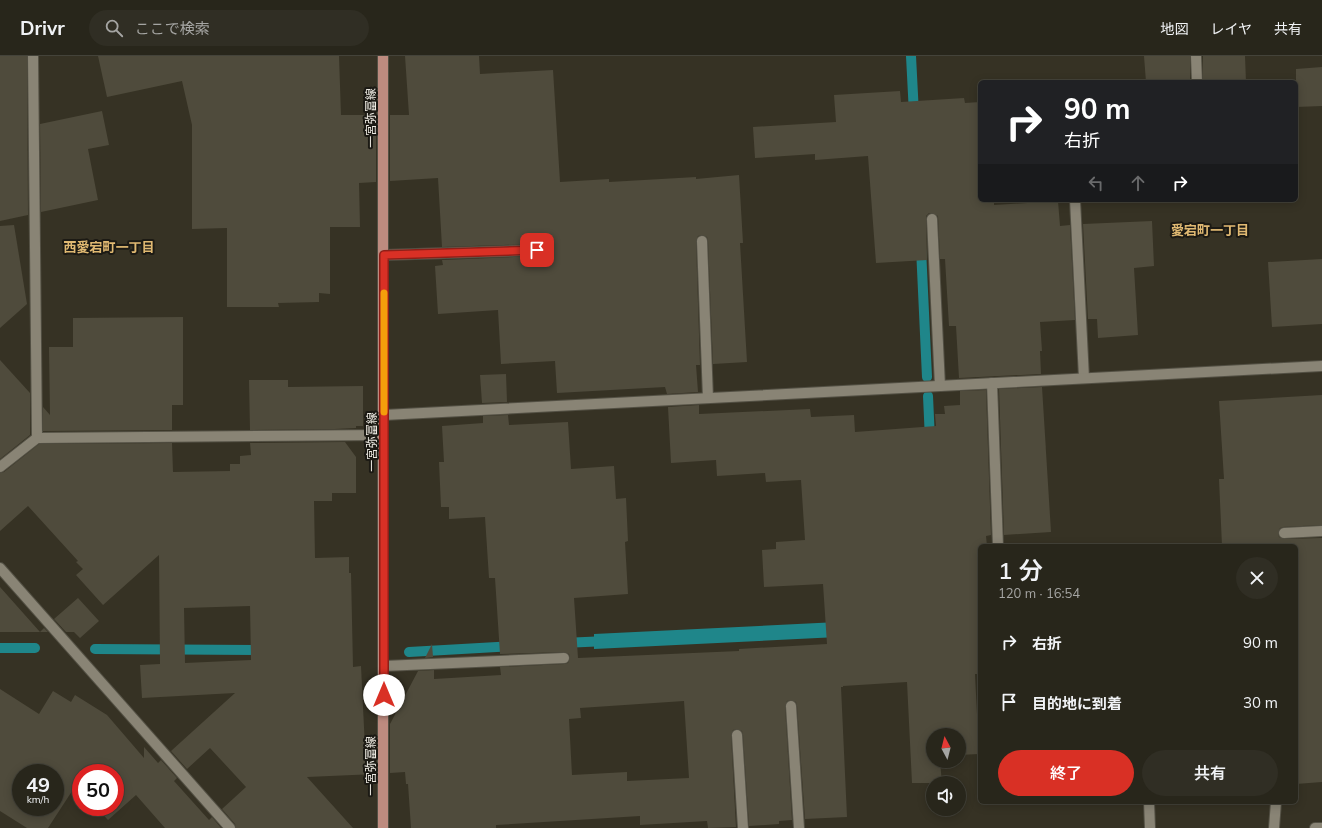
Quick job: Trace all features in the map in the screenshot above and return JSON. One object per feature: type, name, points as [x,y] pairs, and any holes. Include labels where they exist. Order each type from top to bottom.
[{"type":"main road","name":"一宮弥富線","points":[[383,56],[383,828]]},
{"type":"street","points":[[33,56],[37,438]]},
{"type":"street","points":[[1196,56],[1197,80]]},
{"type":"street","points":[[1075,202],[1084,378]]},
{"type":"street","points":[[932,219],[940,386]]},
{"type":"street","points":[[702,241],[708,398]]},
{"type":"street","points":[[384,255],[537,250]]},
{"type":"street","points":[[384,415],[1322,366]]},
{"type":"street","points":[[992,383],[998,544]]},
{"type":"street","points":[[0,467],[37,438],[384,435]]},
{"type":"street","points":[[1284,533],[1322,531]]},
{"type":"street","points":[[0,568],[230,828]]},
{"type":"street","points":[[384,666],[564,658]]},
{"type":"street","points":[[791,706],[799,828]]},
{"type":"street","points":[[737,735],[743,828]]},
{"type":"street","points":[[1149,804],[1150,828]]},
{"type":"street","points":[[1274,828],[1276,804]]},
{"type":"street","points":[[1315,828],[1322,828]]},
{"type":"water","points":[[978,615],[978,630],[594,649],[594,634]]},
{"type":"building","points":[[0,56],[27,56],[28,215],[0,221]]},
{"type":"building","points":[[98,56],[339,56],[341,115],[376,115],[376,182],[359,183],[360,227],[330,227],[330,294],[319,293],[319,302],[278,303],[279,307],[227,307],[227,228],[192,229],[192,125],[182,81],[107,97]]},
{"type":"building","points":[[405,56],[479,56],[480,74],[553,70],[560,182],[609,179],[609,182],[696,177],[696,179],[739,175],[743,243],[740,243],[747,362],[713,364],[708,241],[707,237],[702,235],[698,236],[696,241],[700,365],[696,365],[698,392],[667,394],[665,387],[557,393],[555,361],[501,364],[498,310],[438,314],[435,266],[443,265],[442,260],[537,256],[542,253],[543,249],[540,244],[442,247],[438,178],[390,181],[390,115],[409,115]]},
{"type":"building","points":[[1144,56],[1190,56],[1190,80],[1146,80]]},
{"type":"building","points":[[1203,56],[1245,56],[1246,80],[1203,80]]},
{"type":"building","points":[[1322,67],[1322,106],[1298,107],[1298,80],[1296,80],[1296,69]]},
{"type":"building","points":[[900,91],[901,102],[964,98],[965,103],[978,102],[978,202],[994,202],[994,205],[1058,202],[1060,226],[1070,225],[1075,320],[1040,322],[1042,351],[1040,351],[1041,374],[959,378],[956,326],[949,326],[945,259],[940,259],[938,216],[929,213],[926,216],[927,260],[876,263],[868,156],[815,160],[815,154],[755,158],[753,127],[836,122],[834,95]]},
{"type":"building","points":[[102,111],[109,145],[88,149],[98,200],[41,212],[40,124]]},
{"type":"building","points":[[1152,221],[1154,266],[1134,268],[1138,335],[1098,338],[1097,319],[1088,319],[1083,224]]},
{"type":"building","points":[[14,225],[27,304],[0,328],[0,226]]},
{"type":"building","points":[[1322,259],[1322,324],[1272,327],[1268,262]]},
{"type":"building","points":[[183,317],[183,405],[172,405],[172,430],[43,431],[43,407],[50,415],[49,347],[73,347],[73,318]]},
{"type":"building","points":[[0,360],[30,393],[30,435],[0,459]]},
{"type":"building","points":[[506,374],[507,402],[482,403],[480,375]]},
{"type":"building","points":[[249,380],[288,380],[288,387],[363,386],[363,426],[356,426],[356,428],[335,429],[250,430]]},
{"type":"building","points":[[1042,387],[1051,532],[1004,535],[999,389]]},
{"type":"building","points":[[986,390],[991,535],[986,536],[987,544],[978,544],[978,674],[975,674],[978,754],[966,755],[966,728],[926,728],[926,768],[941,768],[941,776],[926,776],[926,783],[912,783],[907,682],[843,686],[841,687],[847,817],[805,819],[797,706],[796,702],[791,700],[787,701],[785,706],[792,820],[779,821],[779,824],[749,826],[743,735],[742,731],[737,729],[733,730],[731,735],[736,827],[708,828],[707,821],[640,825],[640,816],[496,825],[496,828],[411,828],[408,784],[406,784],[405,772],[390,773],[390,724],[418,671],[434,670],[434,679],[501,675],[500,667],[564,664],[568,663],[570,658],[569,654],[564,652],[500,654],[495,578],[489,578],[485,517],[449,519],[449,507],[441,507],[439,462],[444,462],[442,426],[483,423],[483,416],[508,415],[509,425],[568,422],[571,469],[614,466],[616,499],[626,498],[628,541],[625,542],[628,594],[574,598],[578,658],[739,651],[739,649],[827,644],[823,584],[764,587],[762,550],[776,549],[776,542],[805,540],[801,480],[766,482],[765,473],[717,476],[716,460],[671,463],[668,407],[699,405],[699,414],[810,409],[811,417],[854,415],[855,432],[936,426],[935,414],[945,414],[944,406],[960,405],[960,391]],"holes":[[[684,701],[689,778],[627,781],[627,772],[572,775],[569,719],[581,718],[580,708]]]},
{"type":"building","points":[[1322,395],[1322,525],[1283,527],[1280,528],[1278,533],[1279,537],[1284,539],[1322,538],[1322,782],[1298,784],[1298,544],[1222,544],[1219,479],[1224,479],[1219,401]]},
{"type":"building","points":[[345,442],[356,457],[356,493],[332,493],[332,501],[314,501],[315,558],[349,557],[349,573],[351,573],[353,667],[361,666],[366,768],[376,749],[376,774],[307,777],[353,828],[236,828],[235,824],[222,809],[246,787],[210,748],[187,769],[171,751],[235,693],[142,698],[140,665],[160,664],[159,555],[103,605],[76,575],[83,569],[76,562],[78,561],[28,506],[0,531],[0,473],[4,472],[39,444],[172,443],[173,472],[230,471],[230,464],[240,464],[240,456],[251,455],[250,443]],"holes":[[[250,606],[251,660],[185,663],[184,608]]]},
{"type":"building","points":[[0,587],[40,632],[0,632]]},
{"type":"building","points":[[78,598],[99,621],[80,638],[74,632],[66,632],[54,619]]},
{"type":"building","points":[[44,628],[48,632],[40,632]]},
{"type":"building","points":[[432,644],[433,657],[425,658]]},
{"type":"building","points":[[0,689],[39,714],[53,691],[71,702],[75,695],[107,715],[144,758],[144,747],[158,763],[161,760],[177,778],[174,781],[209,820],[212,817],[221,828],[165,828],[136,795],[124,806],[124,764],[72,764],[72,791],[64,803],[64,764],[12,764],[12,816],[56,816],[48,828],[27,828],[0,811]]},
{"type":"building","points":[[104,816],[112,816],[108,820]]},
{"type":"waterway","points":[[911,56],[914,114]]},
{"type":"waterway","points":[[921,248],[927,377]]},
{"type":"waterway","points":[[928,396],[930,440]]},
{"type":"waterway","points":[[563,643],[607,641]]},
{"type":"waterway","points":[[409,652],[513,646]]},
{"type":"waterway","points":[[0,648],[35,648]]},
{"type":"waterway","points":[[95,649],[265,650]]},
{"type":"slow traffic","points":[[384,293],[384,412]]},
{"type":"district","name":"愛宕町一丁目","points":[[1210,230]]},
{"type":"district","name":"西愛宕町一丁目","points":[[109,247]]},
{"type":"route","points":[[384,695],[384,255],[537,250]]}]
